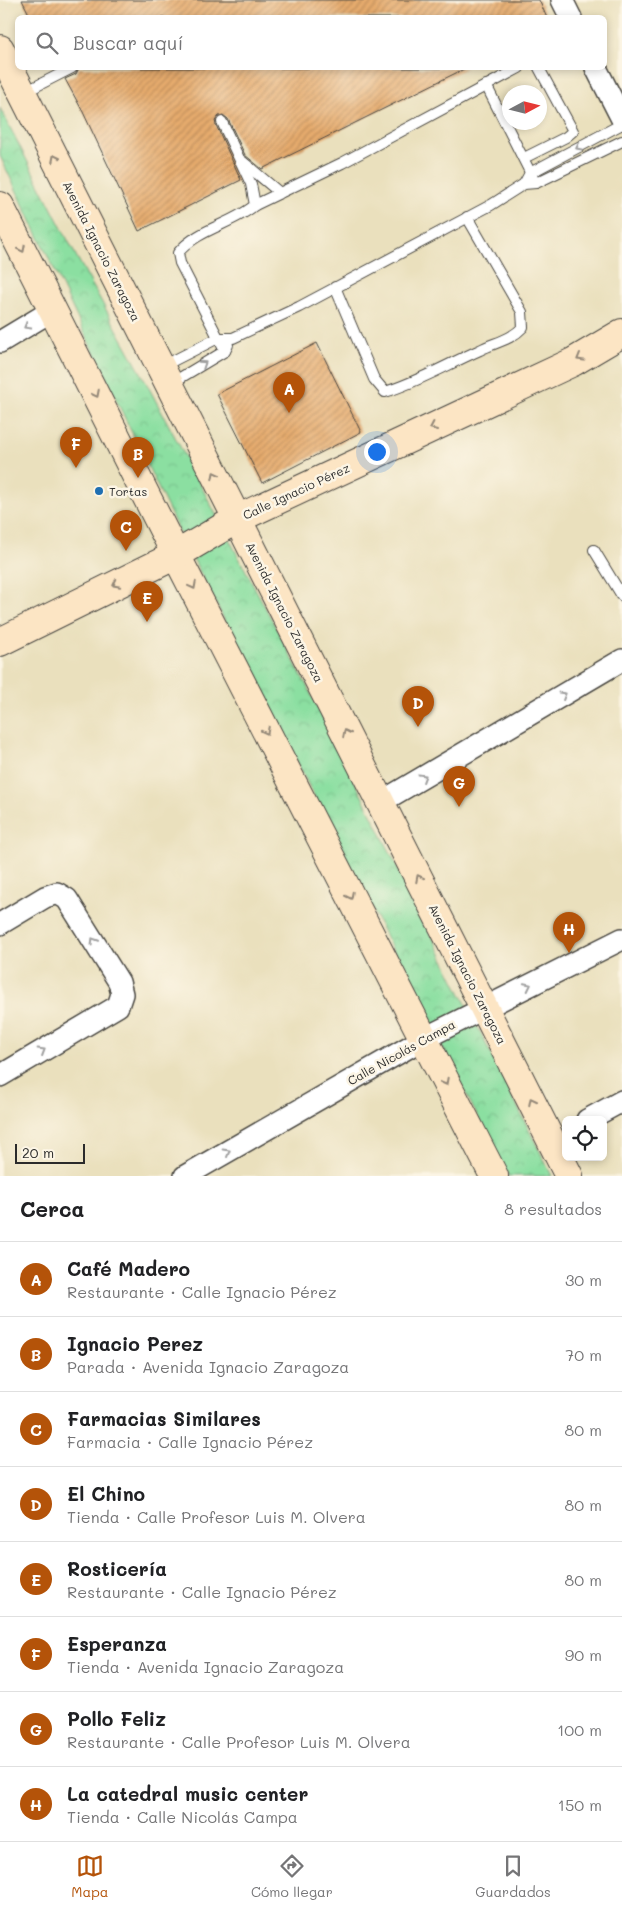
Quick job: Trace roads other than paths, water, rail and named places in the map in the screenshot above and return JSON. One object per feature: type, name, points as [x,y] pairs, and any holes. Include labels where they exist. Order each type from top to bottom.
[{"type":"main road","name":"Avenida Ignacio Zaragoza","points":[[0,49],[484,1007],[558,1135],[569,1176]]},
{"type":"main road","points":[[0,206],[176,555],[494,1176]]},
{"type":"main road","name":"Calle Ignacio Pérez","points":[[0,642],[176,555],[237,518],[573,362],[622,333]]},
{"type":"street","points":[[562,0],[570,15]]},
{"type":"street","points":[[597,70],[622,119]]},
{"type":"street","points":[[0,342],[53,310]]},
{"type":"street","points":[[381,802],[622,660]]},
{"type":"street","points":[[0,924],[45,897],[57,893],[67,899],[119,982],[122,994],[118,1006],[0,1076]]},
{"type":"street","name":"Calle Nicolás Campa","points":[[185,1176],[423,1039],[622,939]]},
{"type":"street","points":[[594,1116],[622,1101]]},
{"type":"lane","points":[[22,93],[68,70]]},
{"type":"lane","points":[[224,351],[180,262],[178,253],[183,246],[248,211],[255,204],[373,147],[515,70]]},
{"type":"lane","points":[[524,158],[566,138],[573,131],[540,70]]},
{"type":"lane","points":[[486,85],[536,183]]},
{"type":"lane","points":[[222,122],[251,184],[255,204]]},
{"type":"lane","points":[[524,184],[530,173],[622,124]]},
{"type":"lane","points":[[165,376],[218,338],[233,338],[335,287],[467,217],[524,184],[536,183],[622,141]]},
{"type":"lane","points":[[240,160],[280,193]]},
{"type":"lane","points":[[335,287],[374,379],[385,392],[423,378],[479,350],[515,336],[523,327],[522,312],[467,217]]},
{"type":"lane","points":[[165,376],[224,351],[233,338]]},
{"type":"lane","points":[[594,550],[622,596]]},
{"type":"place","name":"Café Madero","points":[[289,413]]},
{"type":"place","name":"Esperanza","points":[[76,468]]},
{"type":"place","name":"Ignacio Perez","points":[[138,478]]},
{"type":"place","name":"Tortas","points":[[99,491]]},
{"type":"place","name":"Farmacias Similares","points":[[126,551]]},
{"type":"place","name":"Rosticería","points":[[147,622]]},
{"type":"place","name":"El Chino","points":[[418,727]]},
{"type":"place","name":"Pollo Feliz","points":[[459,807]]},
{"type":"place","name":"La catedral music center","points":[[569,953]]}]
